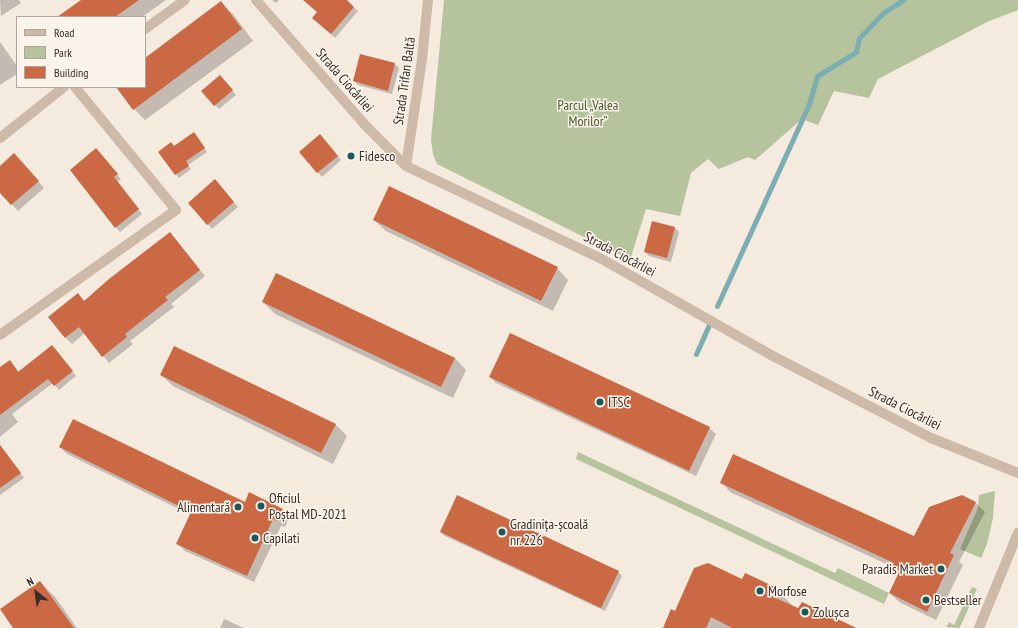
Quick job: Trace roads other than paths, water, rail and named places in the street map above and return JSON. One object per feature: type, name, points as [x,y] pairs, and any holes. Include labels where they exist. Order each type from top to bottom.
[{"type":"street","points":[[146,28],[185,0]]},
{"type":"street","name":"Strada Ciocârliei","points":[[256,0],[364,124],[406,166],[598,257],[771,355],[931,438],[1018,473]]},
{"type":"street","name":"Strada Trifan Baltă","points":[[406,166],[422,59],[428,0]]},
{"type":"street","points":[[0,138],[63,88]]},
{"type":"street","points":[[0,335],[176,210],[76,88]]},
{"type":"street","points":[[979,628],[1017,538]]},
{"type":"waterway","points":[[717,306],[809,104],[817,76],[856,52],[859,38],[883,13],[903,0]]},
{"type":"waterway","points":[[696,354],[711,321]]},
{"type":"place","name":"Fidesco","points":[[351,156]]},
{"type":"place","name":"ITSC","points":[[600,402]]},
{"type":"place","name":"Oficiul Poștal MD-2021","points":[[261,506]]},
{"type":"place","name":"Alimentară","points":[[238,507]]},
{"type":"place","name":"Gradinița-școală nr. 226","points":[[502,532]]},
{"type":"place","name":"Capilati","points":[[255,538]]},
{"type":"place","name":"Paradis Market","points":[[941,569]]},
{"type":"place","name":"Morfose","points":[[760,591]]},
{"type":"place","name":"Bestseller","points":[[926,600]]},
{"type":"place","name":"Zolușca","points":[[805,612]]},
{"type":"park label","name":"Parcul „Valea Morilor”","points":[[588,114]]}]
